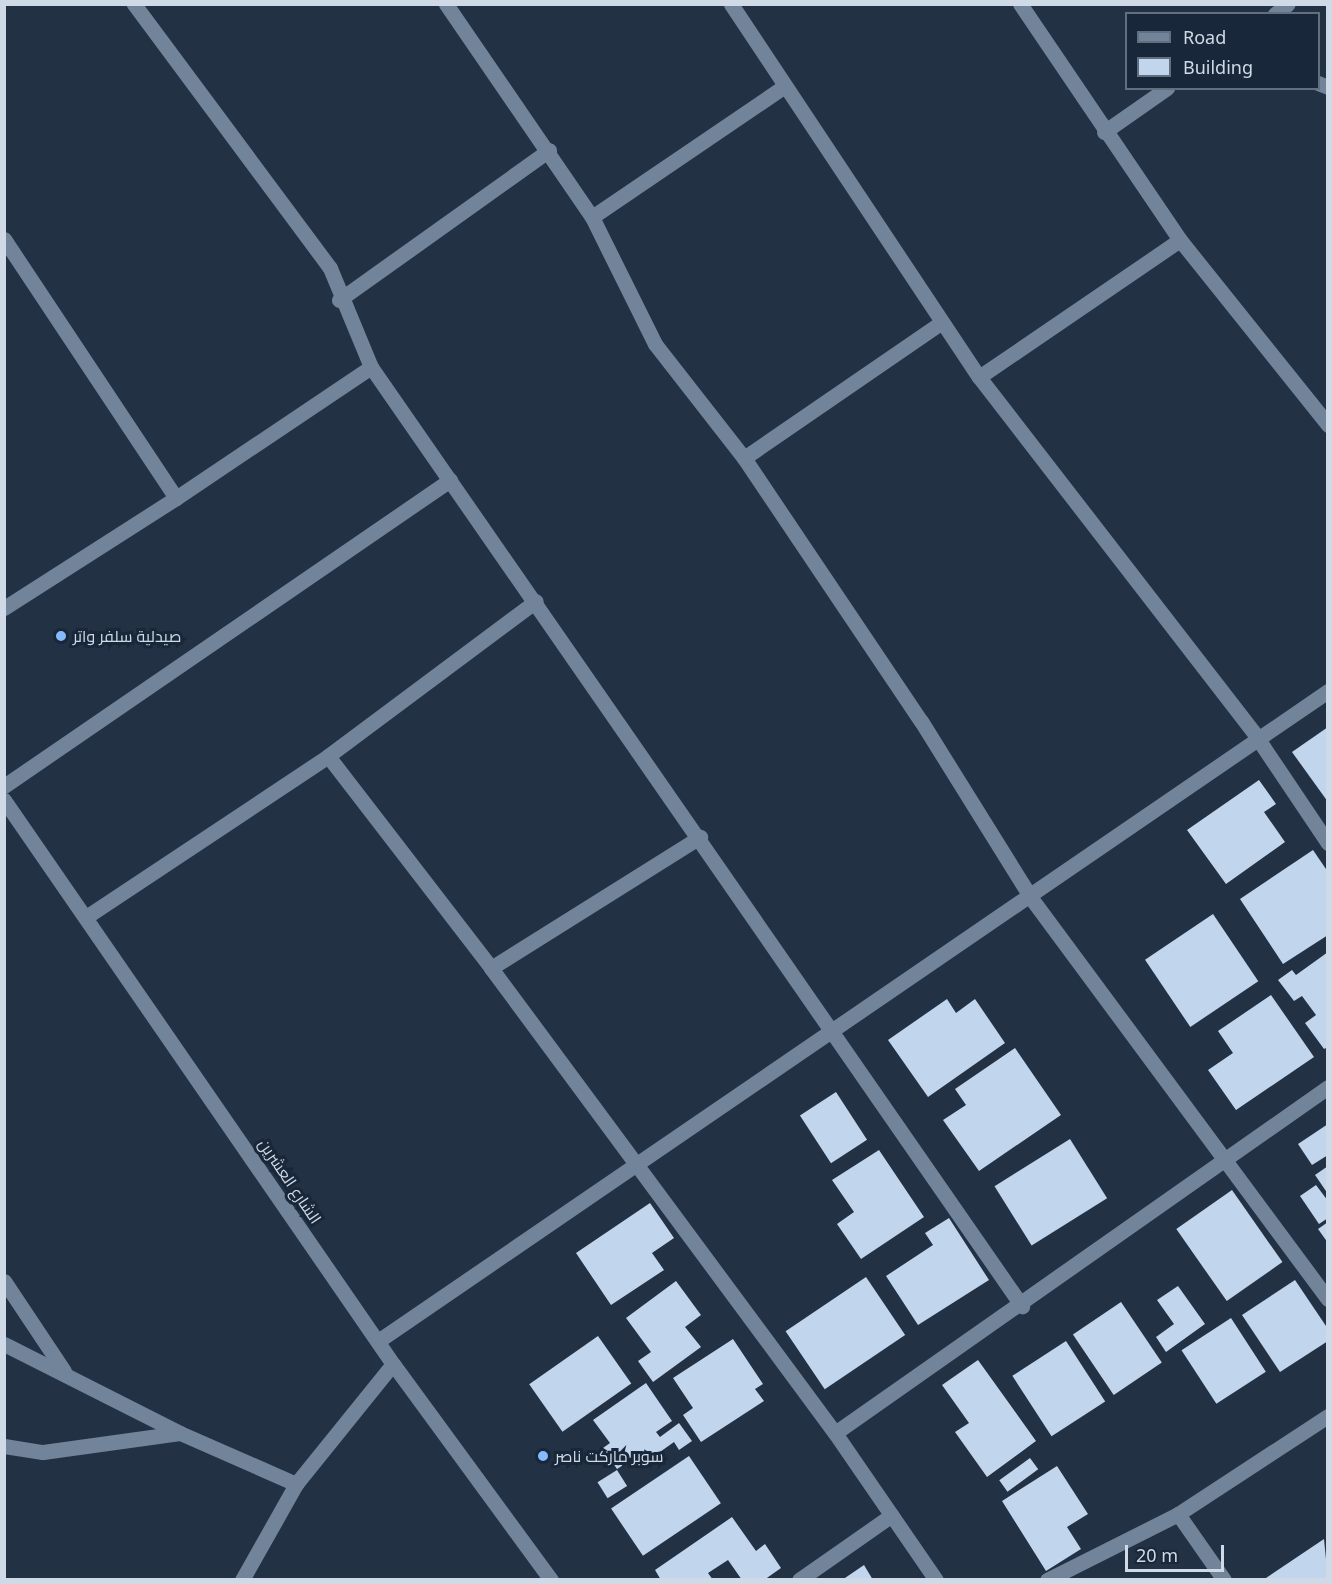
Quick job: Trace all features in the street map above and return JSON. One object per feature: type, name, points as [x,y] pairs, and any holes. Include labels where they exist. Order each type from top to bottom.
[{"type":"street","points":[[134,4],[303,228],[330,268],[339,300],[371,368],[536,600],[700,837],[831,1035],[1022,1306]]},
{"type":"street","points":[[446,4],[549,150],[592,217],[655,344],[744,458],[921,721],[1031,898],[1328,1299]]},
{"type":"street","points":[[731,4],[979,377],[1256,736],[1328,843]]},
{"type":"street","points":[[1020,4],[1104,132],[1180,240],[1328,425]]},
{"type":"street","points":[[592,217],[785,86]]},
{"type":"street","points":[[1104,132],[1164,90]]},
{"type":"street","points":[[339,300],[549,150]]},
{"type":"street","points":[[4,239],[176,498]]},
{"type":"street","points":[[979,377],[1180,240]]},
{"type":"street","points":[[744,458],[942,322]]},
{"type":"street","points":[[4,608],[176,498],[371,368]]},
{"type":"street","points":[[4,786],[450,480]]},
{"type":"street","points":[[86,916],[328,756],[536,600]]},
{"type":"street","points":[[378,1341],[1031,898],[1256,736],[1328,691]]},
{"type":"street","points":[[328,756],[490,968],[634,1166],[835,1433],[936,1580]]},
{"type":"street","name":"الشارع العشرين","points":[[4,800],[393,1364],[551,1580]]},
{"type":"street","points":[[490,968],[700,837]]},
{"type":"street","points":[[835,1433],[1022,1306],[1223,1158],[1328,1088]]},
{"type":"street","points":[[4,1281],[65,1373]]},
{"type":"street","points":[[4,1344],[180,1433],[296,1484]]},
{"type":"street","points":[[242,1580],[296,1484],[393,1364]]},
{"type":"street","points":[[1047,1580],[1178,1514],[1328,1416]]},
{"type":"street","points":[[4,1446],[43,1452],[180,1433]]},
{"type":"street","points":[[1178,1514],[1224,1580]]},
{"type":"street","points":[[799,1580],[892,1515]]},
{"type":"building","points":[[1328,727],[1328,802],[1292,752]]},
{"type":"building","points":[[1259,780],[1276,804],[1264,812],[1285,842],[1226,884],[1187,830]]},
{"type":"building","points":[[1313,850],[1328,872],[1328,935],[1283,964],[1240,899]]},
{"type":"building","points":[[1213,914],[1258,981],[1190,1027],[1145,960]]},
{"type":"building","points":[[1328,952],[1328,1047],[1324,1049],[1305,1023],[1316,1015],[1302,996],[1294,1001],[1278,980],[1292,970],[1296,975]]},
{"type":"building","points":[[1271,995],[1314,1057],[1236,1110],[1208,1070],[1233,1053],[1218,1031]]},
{"type":"building","points":[[947,999],[956,1013],[975,999],[1005,1043],[928,1097],[888,1040]]},
{"type":"building","points":[[1015,1048],[1061,1115],[979,1171],[943,1120],[966,1105],[955,1089]]},
{"type":"building","points":[[836,1092],[867,1140],[831,1163],[800,1115]]},
{"type":"building","points":[[1328,1124],[1328,1155],[1312,1165],[1298,1144]]},
{"type":"building","points":[[1070,1139],[1107,1198],[1032,1246],[995,1186]]},
{"type":"building","points":[[879,1150],[924,1217],[861,1259],[837,1224],[854,1212],[832,1180]]},
{"type":"building","points":[[1328,1166],[1328,1194],[1315,1175]]},
{"type":"building","points":[[1316,1185],[1328,1201],[1328,1218],[1319,1224],[1300,1196]]},
{"type":"building","points":[[1232,1190],[1282,1262],[1227,1301],[1176,1229]]},
{"type":"building","points":[[650,1203],[674,1238],[652,1253],[664,1270],[611,1305],[576,1253]]},
{"type":"building","points":[[949,1218],[989,1280],[918,1325],[886,1276],[933,1245],[925,1233]]},
{"type":"building","points":[[1328,1222],[1328,1243],[1318,1229]]},
{"type":"building","points":[[866,1277],[905,1335],[825,1389],[786,1331]]},
{"type":"building","points":[[1295,1280],[1328,1329],[1328,1341],[1280,1372],[1242,1315]]},
{"type":"building","points":[[676,1281],[701,1315],[685,1327],[701,1347],[653,1382],[638,1361],[651,1352],[626,1318]]},
{"type":"building","points":[[1178,1286],[1205,1324],[1166,1352],[1156,1337],[1174,1324],[1157,1300]]},
{"type":"building","points":[[1121,1302],[1162,1363],[1114,1395],[1073,1334]]},
{"type":"building","points":[[1231,1318],[1266,1372],[1216,1404],[1182,1350]]},
{"type":"building","points":[[598,1336],[631,1384],[562,1432],[529,1384]]},
{"type":"building","points":[[733,1339],[763,1384],[755,1389],[764,1401],[701,1442],[683,1415],[693,1408],[673,1378]]},
{"type":"building","points":[[1066,1341],[1105,1401],[1052,1436],[1012,1376]]},
{"type":"building","points":[[978,1360],[1036,1441],[987,1477],[955,1432],[969,1423],[942,1385]]},
{"type":"building","points":[[646,1383],[672,1421],[656,1432],[660,1437],[679,1423],[692,1441],[679,1450],[674,1442],[643,1464],[637,1456],[617,1469],[603,1448],[610,1443],[593,1420]]},
{"type":"building","points":[[689,1456],[721,1503],[643,1556],[611,1509]]},
{"type":"building","points":[[1030,1458],[1038,1469],[1007,1492],[999,1480]]},
{"type":"building","points":[[1057,1466],[1088,1514],[1067,1527],[1081,1549],[1046,1571],[1002,1501]]},
{"type":"building","points":[[617,1470],[627,1486],[608,1498],[597,1482]]},
{"type":"building","points":[[732,1517],[756,1551],[765,1544],[781,1568],[764,1580],[742,1580],[728,1560],[708,1573],[713,1580],[661,1580],[655,1570]]},
{"type":"building","points":[[1324,1539],[1328,1580],[1263,1580]]},
{"type":"building","points":[[864,1565],[873,1580],[842,1580]]},
{"type":"place","name":"صيدلية سلفر واتر","points":[[61,636]]},
{"type":"place","name":"سوبر ماركت ناصر","points":[[543,1456]]}]
